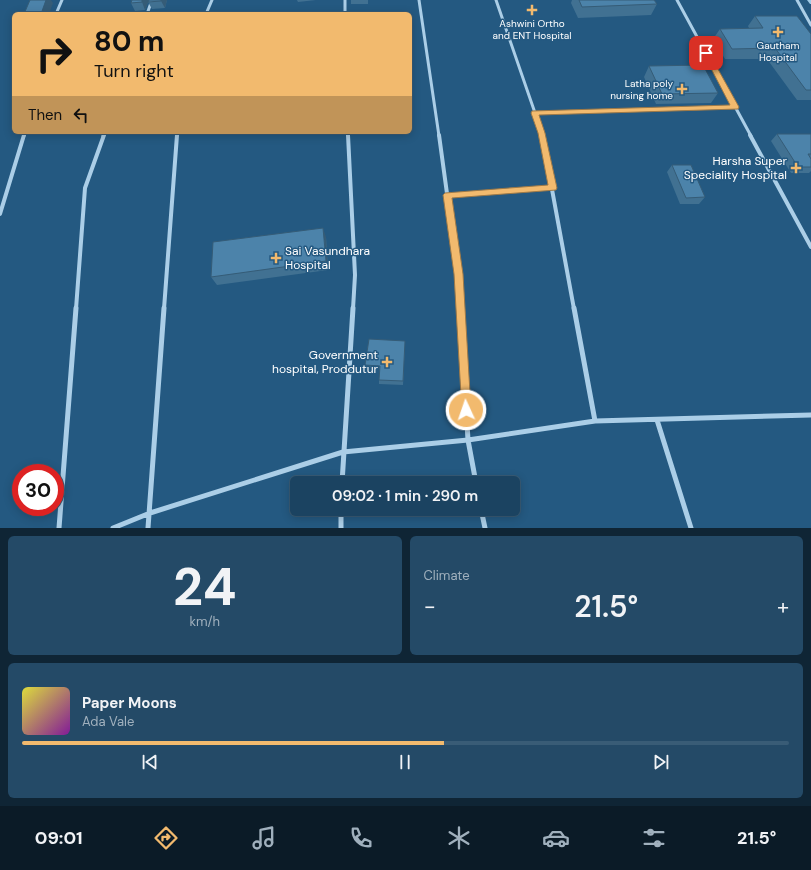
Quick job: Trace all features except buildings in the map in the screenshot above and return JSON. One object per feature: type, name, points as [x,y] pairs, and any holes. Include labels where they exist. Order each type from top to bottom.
[{"type":"street","points":[[57,12],[62,0]]},
{"type":"street","points":[[148,12],[152,0]]},
{"type":"street","points":[[207,12],[212,0]]},
{"type":"street","points":[[345,0],[345,12]]},
{"type":"street","points":[[419,0],[428,52],[458,274],[468,440],[475,476]]},
{"type":"street","points":[[496,0],[542,133],[594,421]]},
{"type":"street","points":[[678,0],[811,247]]},
{"type":"street","points":[[797,0],[811,24]]},
{"type":"street","points":[[535,113],[735,107]]},
{"type":"street","points":[[0,214],[25,134]]},
{"type":"street","points":[[59,528],[85,188],[104,134]]},
{"type":"street","points":[[148,528],[177,134]]},
{"type":"street","points":[[342,476],[355,275],[348,134]]},
{"type":"street","points":[[448,195],[553,188]]},
{"type":"street","points":[[114,528],[150,513],[343,452],[468,440],[594,421],[811,415]]},
{"type":"street","points":[[657,420],[691,528]]},
{"type":"street","points":[[341,516],[341,528]]},
{"type":"street","points":[[482,516],[485,528]]},
{"type":"place","name":"Ashwini Ortho and ENT Hospital","points":[[532,10]]},
{"type":"place","name":"Gautham Hospital","points":[[778,32]]},
{"type":"place","name":"Latha poly nursing home","points":[[682,89]]},
{"type":"place","name":"Harsha Super Speciality Hospital","points":[[796,168]]},
{"type":"place","name":"Sai Vasundhara Hospital","points":[[276,258]]},
{"type":"place","name":"Government hospital, Proddutur","points":[[387,362]]},
{"type":"route","points":[[466,410],[458,274],[448,195],[553,188],[542,133],[535,113],[735,107],[706,53]]}]
